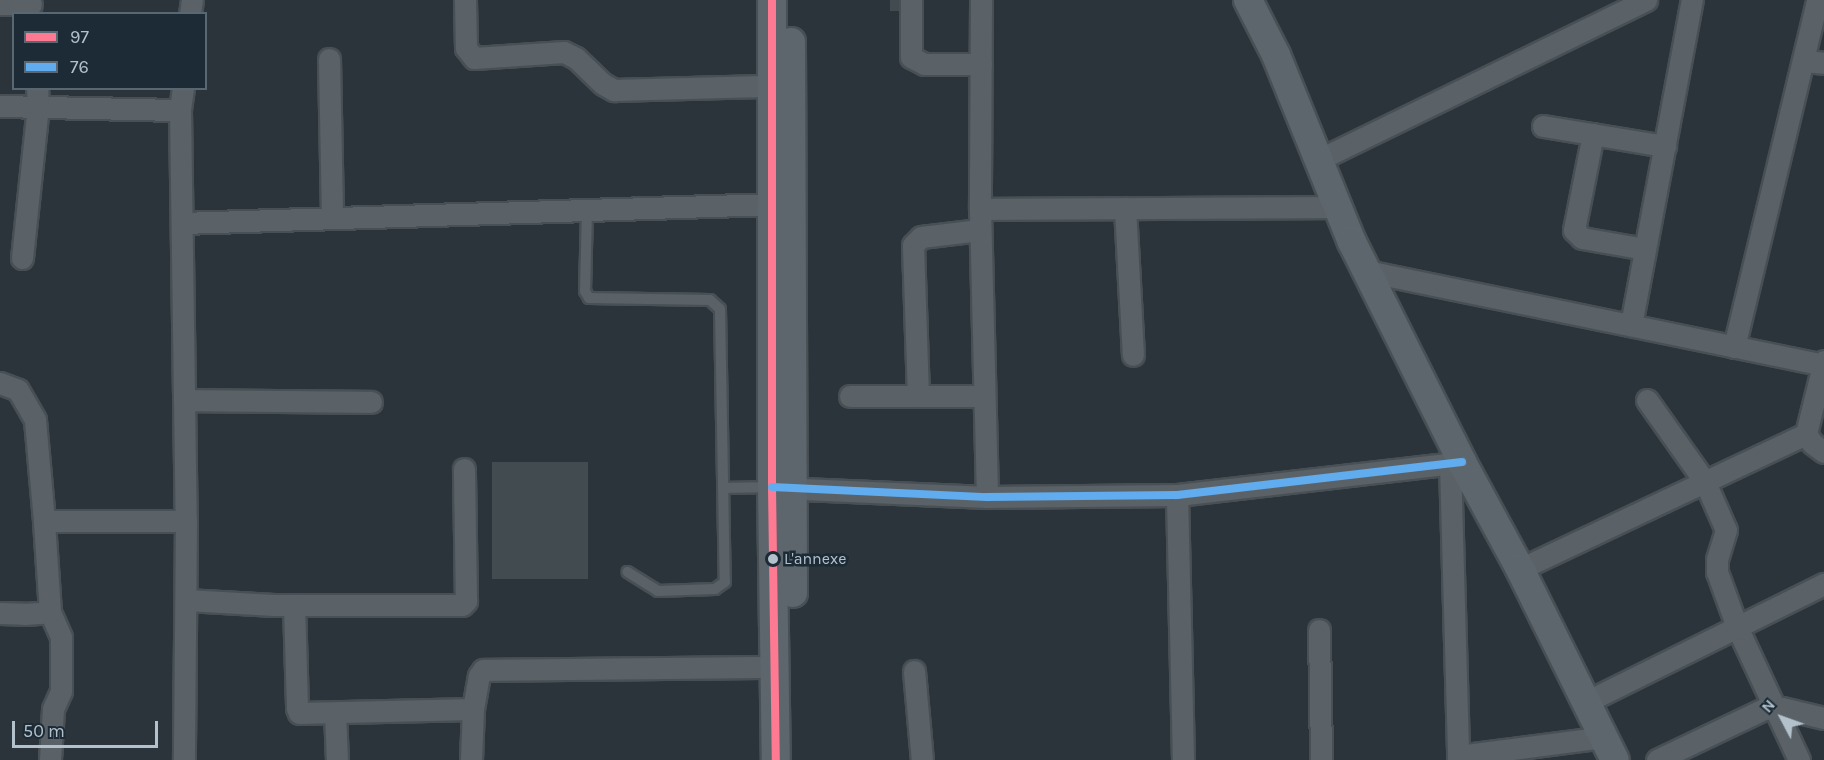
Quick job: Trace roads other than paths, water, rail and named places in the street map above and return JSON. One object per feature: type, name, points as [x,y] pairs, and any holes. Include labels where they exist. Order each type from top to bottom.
[{"type":"main road","points":[[772,0],[772,204],[793,760]]},
{"type":"main road","points":[[776,760],[775,667],[783,488],[791,0]]},
{"type":"main road","points":[[1248,0],[1276,55],[1337,207],[1456,463],[1520,569],[1609,749]]},
{"type":"street","points":[[465,0],[466,48],[474,58],[564,52],[576,58],[603,84],[614,90],[771,86]]},
{"type":"street","points":[[911,0],[910,57],[924,64],[981,64]]},
{"type":"street","points":[[981,0],[980,220],[987,497]]},
{"type":"street","points":[[1318,160],[1646,0]]},
{"type":"street","points":[[1631,325],[1692,0]]},
{"type":"street","points":[[1734,347],[1817,1]]},
{"type":"street","points":[[0,4],[32,6]]},
{"type":"street","points":[[329,59],[332,218]]},
{"type":"street","points":[[1803,61],[1824,63]]},
{"type":"street","points":[[22,258],[37,97]]},
{"type":"street","points":[[0,105],[37,97],[181,99],[186,521],[184,760]]},
{"type":"street","points":[[1544,126],[1665,146]]},
{"type":"street","points":[[1593,134],[1574,230],[1582,237],[1645,249]]},
{"type":"street","points":[[182,223],[772,204]]},
{"type":"street","points":[[918,396],[913,245],[921,237],[980,220],[1125,208],[1337,207]]},
{"type":"street","points":[[1125,208],[1133,355]]},
{"type":"street","points":[[1366,271],[1734,347],[1824,363],[1806,434],[1812,443],[1824,452]]},
{"type":"street","points":[[0,383],[18,390],[35,420],[50,612],[60,634],[61,690],[53,709],[50,760]]},
{"type":"street","points":[[850,396],[984,396]]},
{"type":"street","points":[[184,400],[371,402]]},
{"type":"street","points":[[1647,400],[1705,482],[1726,530],[1717,559],[1717,572],[1737,627],[1799,760]]},
{"type":"street","points":[[1520,569],[1806,434]]},
{"type":"street","points":[[783,488],[987,497],[1177,495],[1456,463],[1458,758],[1609,749]]},
{"type":"street","points":[[186,600],[294,605],[465,604],[464,469]]},
{"type":"street","points":[[1177,495],[1183,760]]},
{"type":"street","points":[[44,521],[186,521]]},
{"type":"street","points":[[1586,702],[1824,584]]},
{"type":"street","points":[[294,605],[298,711],[302,714],[473,709]]},
{"type":"street","points":[[0,613],[50,612]]},
{"type":"street","points":[[1319,630],[1321,760]]},
{"type":"street","points":[[471,760],[473,709],[479,673],[483,670],[775,667]]},
{"type":"street","points":[[914,671],[922,760]]},
{"type":"street","points":[[1658,760],[1774,707],[1824,718]]},
{"type":"street","points":[[335,713],[337,760]]},
{"type":"lane","points":[[587,210],[585,285],[589,298],[710,300],[720,309],[725,582],[716,589],[658,591],[628,572]]},
{"type":"lane","points":[[725,488],[783,488]]},
{"type":"place","name":"L'annexe","points":[[773,559]]}]
